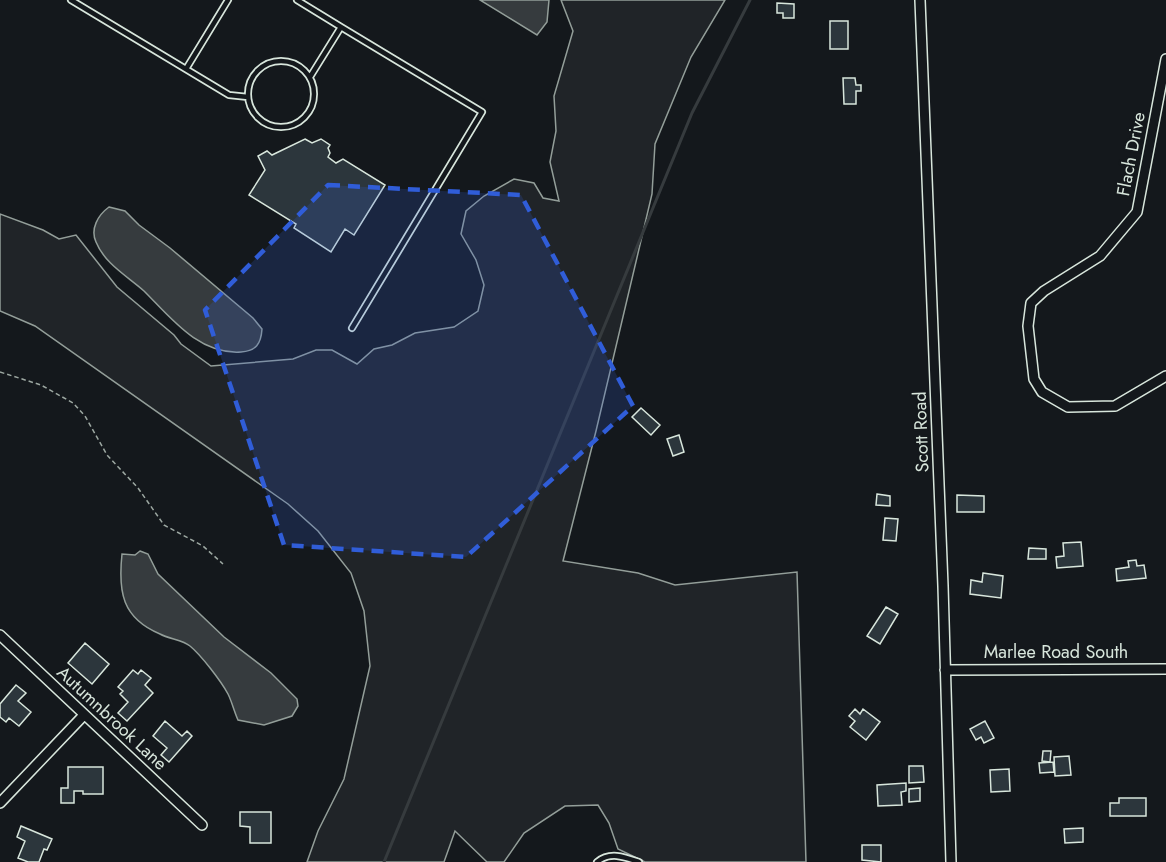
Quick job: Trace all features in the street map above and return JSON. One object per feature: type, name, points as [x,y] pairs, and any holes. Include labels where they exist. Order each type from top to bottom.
[{"type":"street","name":"Scott Road","points":[[920,0],[951,862]]},
{"type":"street","name":"Flach Drive","points":[[1166,59],[1137,212],[1100,256],[1044,291],[1031,303],[1028,326],[1034,379],[1042,392],[1068,407],[1115,406],[1166,376]]},
{"type":"street","name":"Autumnbrook Lane","points":[[0,634],[202,825]]},
{"type":"street","name":"Marlee Road South","points":[[945,670],[1166,669]]},
{"type":"street","points":[[0,803],[84,715]]},
{"type":"lane","points":[[71,0],[229,95],[248,97]]},
{"type":"lane","points":[[186,69],[228,0]]},
{"type":"lane","points":[[297,0],[482,112],[352,328]]},
{"type":"lane","points":[[310,77],[341,27]]},
{"type":"lane","points":[[282,61],[293,63],[310,77],[315,98],[306,117],[297,123],[287,127],[276,127],[257,117],[250,108],[249,86],[261,68],[282,61]]},
{"type":"lane","points":[[597,862],[620,855],[639,862]]},
{"type":"path","points":[[0,372],[41,385],[73,403],[85,416],[107,455],[138,488],[164,525],[203,546],[223,564]]},
{"type":"highlighted area","points":[[328,185],[521,195],[633,406],[466,557],[284,545],[205,310]]},
{"type":"shaded area","points":[[480,0],[549,0],[547,22],[537,35]]},
{"type":"shaded area","points":[[561,0],[725,0],[691,57],[655,144],[652,194],[563,561],[638,573],[675,585],[797,572],[806,862],[645,862],[618,849],[609,823],[598,805],[565,806],[524,833],[504,862],[487,862],[455,831],[444,862],[307,862],[318,831],[344,779],[370,666],[364,611],[351,573],[318,531],[288,504],[35,326],[0,311],[0,214],[43,230],[59,239],[76,235],[117,287],[174,335],[181,344],[211,366],[293,359],[316,350],[332,350],[357,364],[374,349],[392,345],[415,333],[454,327],[478,311],[484,285],[476,260],[461,234],[466,211],[484,196],[514,179],[534,183],[543,198],[559,201],[550,162],[556,131],[554,96],[573,31]]},
{"type":"shaded area","points":[[109,207],[125,211],[253,318],[262,329],[257,346],[241,352],[226,351],[212,348],[199,341],[175,323],[144,291],[117,269],[105,257],[94,237],[98,218]]},
{"type":"shaded area","points":[[140,551],[148,554],[158,574],[224,637],[271,673],[297,699],[298,706],[292,716],[264,725],[238,720],[225,689],[195,650],[184,642],[147,628],[137,620],[125,602],[122,592],[121,568],[122,554],[135,555]]},
{"type":"building","points":[[777,3],[794,4],[794,18],[783,18],[783,13],[777,13]]},
{"type":"building","points":[[830,21],[848,21],[848,49],[830,49]]},
{"type":"building","points":[[843,78],[855,78],[856,85],[861,85],[861,91],[856,91],[856,104],[844,104]]},
{"type":"building","points":[[305,139],[312,143],[321,139],[330,145],[328,157],[336,163],[343,159],[385,185],[354,235],[345,229],[331,252],[294,228],[296,224],[249,195],[265,170],[258,156],[267,151],[272,155]]},
{"type":"building","points":[[641,408],[660,425],[651,435],[632,417]]},
{"type":"building","points":[[679,435],[684,452],[673,456],[667,439]]},
{"type":"building","points":[[877,494],[890,496],[890,506],[876,505]]},
{"type":"building","points":[[957,495],[984,496],[984,512],[957,512]]},
{"type":"building","points":[[885,518],[898,519],[896,541],[883,540]]},
{"type":"building","points":[[1081,542],[1083,566],[1057,568],[1056,557],[1064,556],[1063,543]]},
{"type":"building","points":[[1029,548],[1046,549],[1046,559],[1028,559]]},
{"type":"building","points":[[1136,560],[1137,566],[1144,565],[1146,578],[1117,581],[1116,569],[1129,567],[1128,561]]},
{"type":"building","points":[[983,573],[1003,576],[1001,598],[970,594],[971,580],[982,582]]},
{"type":"building","points":[[886,607],[898,614],[880,644],[867,636]]},
{"type":"building","points":[[85,643],[109,664],[92,684],[68,663]]},
{"type":"building","points":[[133,670],[138,674],[141,670],[151,678],[145,685],[153,693],[127,721],[118,713],[128,702],[120,694],[123,691],[118,687]]},
{"type":"building","points":[[16,685],[26,693],[18,701],[31,712],[19,726],[9,718],[6,722],[0,717],[0,704]]},
{"type":"building","points":[[855,709],[860,714],[863,709],[880,722],[866,740],[850,727],[855,721],[849,716]]},
{"type":"building","points":[[165,721],[182,736],[187,731],[192,736],[169,762],[161,755],[167,748],[153,736]]},
{"type":"building","points":[[985,721],[994,738],[984,743],[981,737],[976,740],[970,729]]},
{"type":"building","points":[[1043,751],[1051,751],[1050,762],[1042,761]]},
{"type":"building","points":[[1069,756],[1071,775],[1055,776],[1054,757]]},
{"type":"building","points":[[1053,762],[1054,772],[1040,773],[1039,763]]},
{"type":"building","points":[[909,766],[923,766],[924,782],[909,783]]},
{"type":"building","points":[[68,767],[103,767],[103,794],[83,794],[83,791],[74,791],[74,803],[61,803],[61,788],[68,788]]},
{"type":"building","points":[[1009,769],[1010,791],[991,792],[990,770]]},
{"type":"building","points":[[906,783],[906,791],[901,792],[902,805],[878,806],[877,785]]},
{"type":"building","points":[[920,788],[920,801],[909,802],[909,789]]},
{"type":"building","points":[[1119,798],[1146,798],[1146,816],[1110,816],[1110,803],[1119,803]]},
{"type":"building","points":[[240,812],[271,812],[271,843],[250,843],[250,827],[240,826]]},
{"type":"building","points":[[21,826],[52,839],[47,850],[44,849],[39,862],[28,862],[18,858],[25,841],[17,837]]},
{"type":"building","points":[[1083,828],[1083,842],[1065,843],[1064,829]]},
{"type":"building","points":[[862,845],[881,845],[881,862],[862,860]]},
{"type":"waterway","points":[[384,862],[692,113],[750,0]]}]
